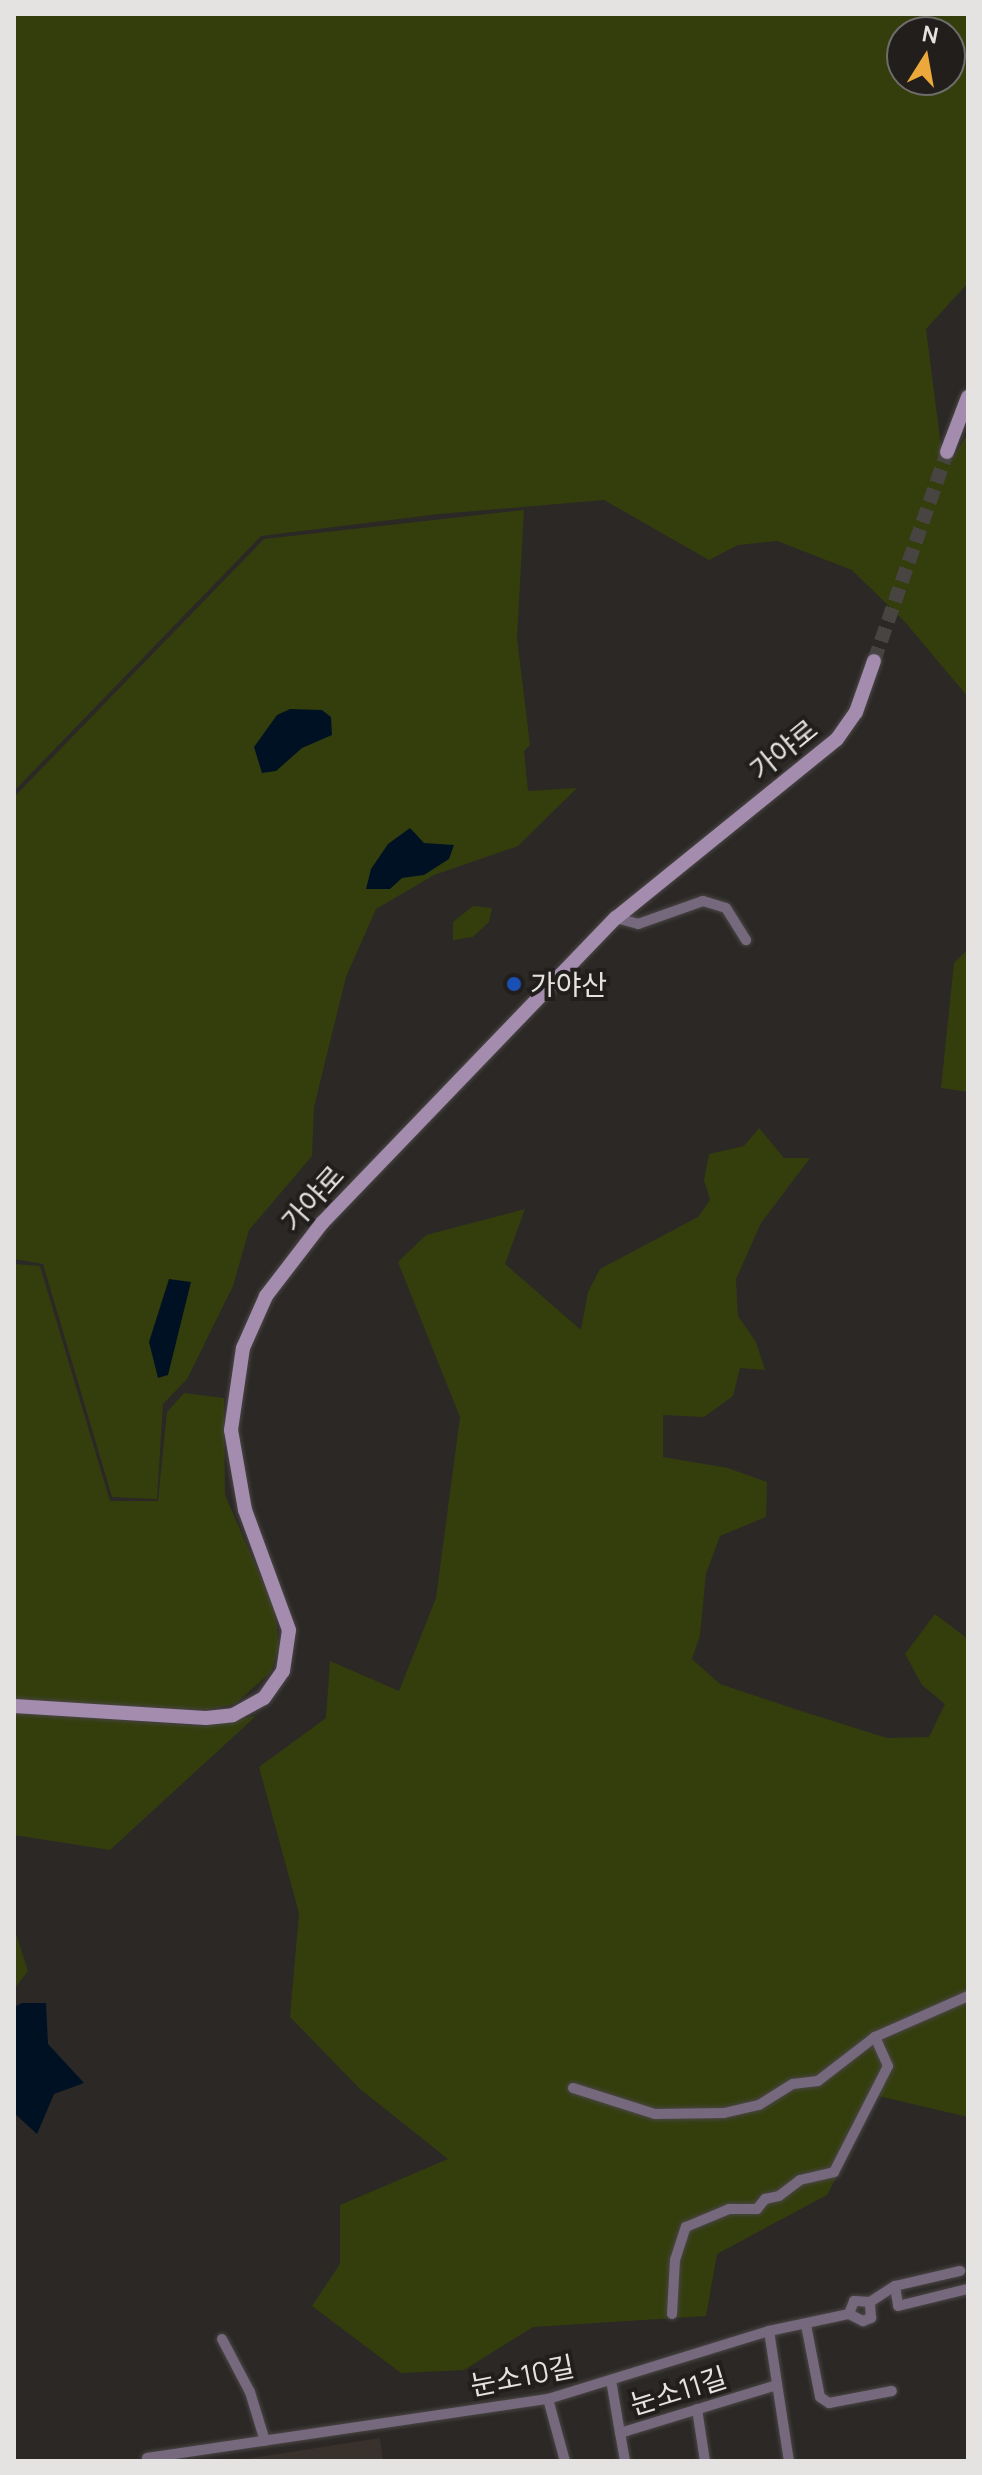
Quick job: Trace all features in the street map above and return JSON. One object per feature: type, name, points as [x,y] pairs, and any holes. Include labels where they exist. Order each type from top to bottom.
[{"type":"street","points":[[947,452],[968,397]]},
{"type":"street","name":"가야로","points":[[14,1706],[206,1718],[251,1707],[276,1683],[287,1656],[289,1630],[245,1510],[231,1430],[236,1380],[252,1321],[282,1270],[322,1223],[616,918],[837,739],[856,712],[874,661]]},
{"type":"street","points":[[616,918],[638,924],[703,901],[726,908],[746,940]]},
{"type":"street","points":[[573,2088],[655,2114],[724,2113],[759,2105],[793,2084],[818,2081],[875,2037],[968,1996]]},
{"type":"street","points":[[672,2314],[675,2260],[686,2227],[729,2209],[757,2209],[765,2199],[779,2196],[800,2180],[834,2172],[888,2066],[875,2037]]},
{"type":"street","points":[[960,2271],[895,2286],[898,2306],[968,2289]]},
{"type":"street","name":"눈소10길","points":[[147,2458],[548,2399],[769,2331],[849,2314],[863,2321],[871,2318],[870,2302],[895,2286]]},
{"type":"street","points":[[806,2325],[820,2397],[829,2403],[892,2391]]},
{"type":"street","points":[[769,2331],[789,2461]]},
{"type":"street","points":[[222,2339],[250,2392],[265,2441]]},
{"type":"street","points":[[611,2380],[620,2433]]},
{"type":"street","name":"눈소11길","points":[[625,2461],[620,2433],[777,2385]]},
{"type":"street","points":[[548,2399],[565,2461]]},
{"type":"street","points":[[697,2409],[705,2461]]},
{"type":"shaded area","points":[[380,2438],[383,2461],[233,2461]]},
{"type":"green space","points":[[14,14],[968,14],[968,283],[926,329],[941,446],[950,463],[968,433],[968,697],[905,622],[852,570],[777,541],[738,545],[709,560],[604,500],[439,514],[261,536],[14,791]]},
{"type":"green space","points":[[524,510],[517,638],[530,745],[524,751],[528,791],[577,788],[518,846],[434,875],[376,909],[346,977],[314,1107],[312,1156],[249,1230],[233,1286],[187,1379],[163,1404],[157,1499],[112,1497],[43,1264],[14,1259],[14,797],[264,539]]},
{"type":"green space","points":[[473,906],[492,908],[489,922],[473,937],[453,940],[453,922]]},
{"type":"green space","points":[[968,949],[968,1092],[941,1088],[954,963]]},
{"type":"green space","points":[[759,1128],[784,1158],[810,1158],[761,1223],[736,1279],[738,1316],[756,1342],[765,1370],[740,1368],[733,1396],[704,1417],[663,1415],[663,1457],[728,1468],[767,1482],[766,1517],[720,1536],[706,1574],[700,1635],[692,1659],[720,1684],[801,1711],[887,1738],[929,1737],[945,1704],[922,1685],[905,1654],[935,1614],[968,1639],[968,2117],[878,2096],[827,2195],[717,2254],[706,2316],[533,2327],[464,2370],[401,2373],[312,2306],[340,2264],[340,2205],[448,2159],[360,2089],[290,2017],[299,1913],[259,1767],[326,1718],[330,1661],[399,1691],[436,1598],[460,1417],[398,1262],[426,1235],[525,1209],[505,1264],[581,1330],[588,1292],[600,1269],[698,1217],[710,1200],[704,1180],[709,1154],[744,1146]]},
{"type":"green space","points":[[14,1264],[40,1266],[110,1501],[158,1501],[167,1412],[184,1393],[224,1398],[225,1495],[275,1610],[279,1647],[271,1672],[235,1704],[206,1710],[14,1700]]},
{"type":"green space","points":[[14,1713],[202,1726],[256,1716],[110,1850],[14,1835]]},
{"type":"green space","points":[[14,1928],[28,1971],[14,1989]]},
{"type":"water","points":[[290,709],[322,710],[331,717],[332,735],[302,748],[276,771],[262,773],[254,747],[277,715]]},
{"type":"water","points":[[410,828],[424,843],[454,845],[449,859],[424,875],[402,878],[390,889],[366,889],[371,869],[388,844]]},
{"type":"water","points":[[169,1279],[191,1282],[168,1375],[158,1378],[149,1342]]},
{"type":"water","points":[[22,2003],[46,2003],[48,2044],[84,2083],[54,2094],[37,2134],[14,2113],[14,2007]]},
{"type":"tunnel","points":[[874,661],[947,452]]},
{"type":"place","name":"가야산","points":[[514,984]]}]
